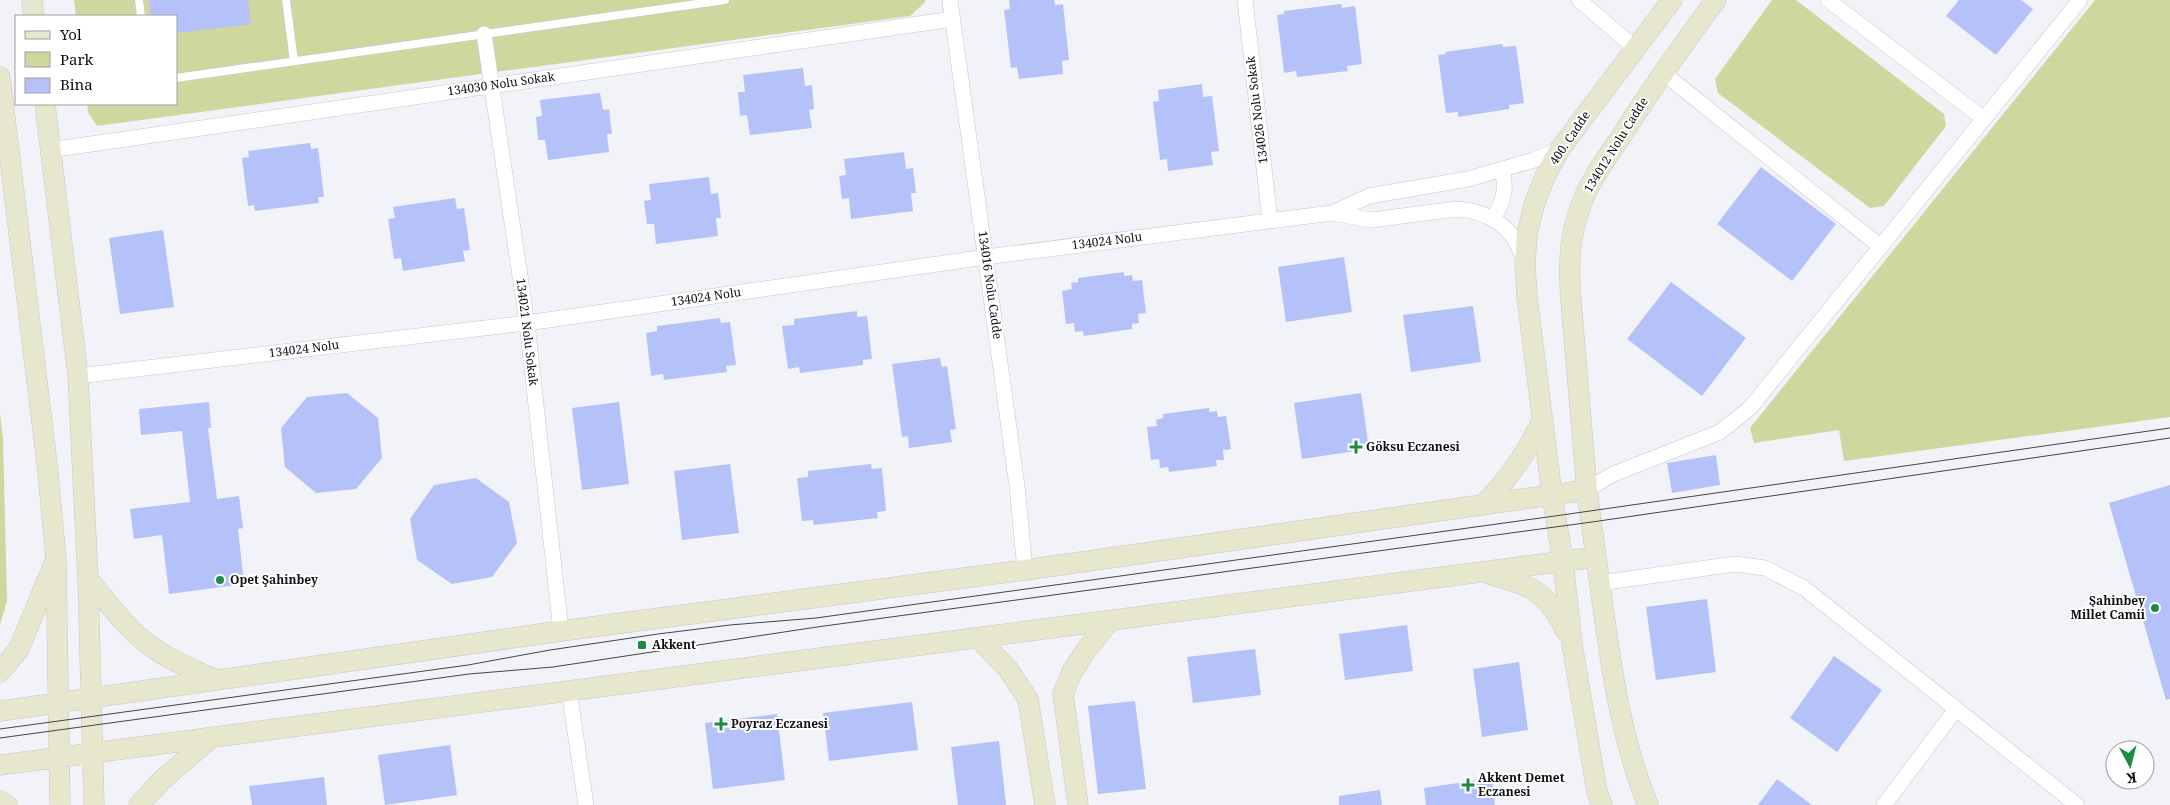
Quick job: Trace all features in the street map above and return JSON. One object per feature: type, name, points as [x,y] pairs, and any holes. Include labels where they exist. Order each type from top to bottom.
[{"type":"main road","points":[[32,0],[34,15]]},
{"type":"main road","name":"400. Cadde","points":[[1572,644],[1563,562],[1552,495],[1527,297],[1525,264],[1527,234],[1534,205],[1546,174],[1560,149],[1634,48],[1672,0]]},
{"type":"main road","name":"134012 Nolu Cadde","points":[[1648,805],[1635,766],[1611,666],[1588,490],[1569,272],[1572,240],[1578,212],[1590,184],[1662,72],[1716,0]]},
{"type":"main road","points":[[0,77],[48,472],[56,560],[60,805]]},
{"type":"main road","points":[[45,105],[78,376],[88,580],[92,698],[91,753],[94,805]]},
{"type":"main road","points":[[1483,505],[1503,485],[1517,467],[1543,418]]},
{"type":"main road","points":[[0,712],[561,631],[1025,570],[1588,490]]},
{"type":"main road","points":[[0,765],[1596,557]]},
{"type":"main road","points":[[0,672],[19,649],[56,560]]},
{"type":"main road","points":[[1478,572],[1519,582],[1540,594],[1555,608],[1572,644],[1598,801]]},
{"type":"main road","points":[[88,580],[148,644],[168,657],[216,680]]},
{"type":"main road","points":[[1078,805],[1063,694],[1072,672],[1086,650],[1110,621]]},
{"type":"main road","points":[[978,638],[1008,669],[1028,698],[1045,805]]},
{"type":"main road","points":[[139,805],[162,780],[212,738]]},
{"type":"main road","points":[[0,801],[6,805]]},
{"type":"street","name":"134016 Nolu Cadde","points":[[950,0],[986,257],[1025,570]]},
{"type":"street","name":"134026 Nolu Sokak","points":[[1245,0],[1270,221]]},
{"type":"street","points":[[1579,0],[1634,48]]},
{"type":"street","points":[[1828,0],[1984,119]]},
{"type":"street","points":[[1588,490],[1611,475],[1720,432],[1750,408],[2080,0]]},
{"type":"street","name":"134030 Nolu Sokak","points":[[50,150],[953,19]]},
{"type":"street","name":"134021 Nolu Sokak","points":[[484,34],[528,323],[561,631]]},
{"type":"street","points":[[1662,72],[1881,247]]},
{"type":"street","name":"134024 Nolu","points":[[78,376],[528,323],[986,257],[1332,213],[1369,196],[1468,179],[1502,170],[1560,149]]},
{"type":"street","points":[[1493,218],[1504,198],[1502,170]]},
{"type":"street","name":"134024 Nolu","points":[[1332,213],[1371,220],[1457,209],[1482,213],[1493,218],[1511,233],[1517,242],[1525,264]]},
{"type":"street","points":[[1600,583],[1735,564],[1765,568],[1804,588],[2077,805]]},
{"type":"street","points":[[568,691],[586,805]]},
{"type":"street","points":[[1884,805],[1956,709]]},
{"type":"lane","points":[[139,0],[141,15]]},
{"type":"lane","points":[[286,0],[294,61]]},
{"type":"lane","points":[[178,78],[725,0]]},
{"type":"green space","points":[[74,0],[925,0],[910,16],[97,126],[88,112],[87,105],[178,105],[178,15],[76,15]]},
{"type":"green space","points":[[1772,0],[1796,0],[1944,114],[1946,126],[1884,206],[1870,208],[1718,93],[1715,79]]},
{"type":"green space","points":[[2095,0],[2170,0],[2170,417],[1844,461],[1839,430],[1754,443],[1750,428]]},
{"type":"green space","points":[[0,414],[3,438],[7,600],[0,625]]},
{"type":"building","points":[[149,0],[248,0],[251,24],[178,33],[178,15],[151,15]]},
{"type":"building","points":[[1009,0],[1054,0],[1055,5],[1063,4],[1069,60],[1062,61],[1063,74],[1019,79],[1017,67],[1011,68],[1004,10],[1010,9]]},
{"type":"building","points":[[1959,0],[2021,0],[2033,9],[1996,55],[1946,16]]},
{"type":"building","points":[[1341,4],[1342,8],[1355,6],[1362,64],[1347,66],[1348,71],[1297,77],[1296,71],[1284,73],[1277,15],[1284,14],[1284,11]]},
{"type":"building","points":[[1502,44],[1503,47],[1516,46],[1524,103],[1509,105],[1509,109],[1458,117],[1458,112],[1446,113],[1438,55],[1446,54],[1445,52]]},
{"type":"building","points":[[803,68],[805,86],[812,85],[814,109],[809,110],[812,128],[750,135],[747,115],[740,116],[738,92],[745,92],[743,75]]},
{"type":"building","points":[[1202,84],[1203,97],[1212,96],[1219,151],[1211,152],[1213,165],[1168,171],[1167,159],[1160,160],[1153,102],[1159,101],[1158,90]]},
{"type":"building","points":[[600,93],[603,110],[609,109],[612,134],[607,134],[609,152],[548,160],[545,140],[538,140],[536,117],[542,116],[540,100]]},
{"type":"building","points":[[310,143],[311,149],[318,148],[324,197],[318,197],[319,203],[255,211],[254,205],[248,206],[242,158],[249,157],[248,151]]},
{"type":"building","points":[[904,152],[906,169],[913,168],[916,193],[911,193],[913,211],[851,219],[849,198],[842,199],[839,176],[846,175],[844,159]]},
{"type":"building","points":[[1761,167],[1836,224],[1792,281],[1717,224]]},
{"type":"building","points":[[709,177],[711,194],[718,193],[721,218],[716,218],[718,236],[656,244],[654,224],[647,224],[644,201],[651,200],[649,184]]},
{"type":"building","points":[[455,198],[457,209],[464,208],[470,250],[463,251],[465,261],[403,271],[401,258],[394,259],[388,219],[395,218],[393,207]]},
{"type":"building","points":[[163,230],[174,307],[120,314],[109,238]]},
{"type":"building","points":[[1344,257],[1352,312],[1286,322],[1278,267]]},
{"type":"building","points":[[1124,272],[1124,276],[1132,275],[1133,281],[1142,280],[1146,313],[1138,314],[1139,323],[1132,324],[1132,329],[1084,336],[1083,331],[1075,332],[1074,323],[1066,324],[1062,291],[1072,289],[1071,283],[1078,282],[1078,278]]},
{"type":"building","points":[[1671,282],[1746,338],[1702,396],[1627,339]]},
{"type":"building","points":[[1473,306],[1481,362],[1411,372],[1403,315]]},
{"type":"building","points":[[857,311],[857,317],[867,316],[872,359],[863,360],[863,365],[800,373],[799,367],[788,369],[782,326],[794,325],[794,319]]},
{"type":"building","points":[[720,318],[721,323],[730,322],[736,365],[726,366],[727,372],[664,380],[663,374],[651,376],[646,333],[657,331],[657,326]]},
{"type":"building","points":[[940,358],[942,367],[947,366],[956,429],[950,430],[952,442],[909,448],[908,436],[902,437],[892,364]]},
{"type":"building","points":[[347,393],[378,418],[382,458],[356,489],[316,493],[285,467],[281,428],[307,397]]},
{"type":"building","points":[[1361,393],[1369,449],[1302,459],[1294,403]]},
{"type":"building","points":[[209,402],[211,428],[208,428],[217,499],[239,496],[243,528],[238,529],[244,584],[169,594],[162,535],[134,539],[130,509],[190,502],[182,431],[141,435],[139,409]]},
{"type":"building","points":[[619,402],[629,484],[582,490],[572,408]]},
{"type":"building","points":[[1209,408],[1209,412],[1217,411],[1218,417],[1226,416],[1231,449],[1223,450],[1224,460],[1216,460],[1217,466],[1169,472],[1168,467],[1160,468],[1159,459],[1151,460],[1147,427],[1157,426],[1156,420],[1163,418],[1163,414]]},
{"type":"building","points":[[1716,455],[1720,485],[1672,493],[1667,463]]},
{"type":"building","points":[[730,464],[739,533],[682,540],[674,471]]},
{"type":"building","points":[[871,464],[872,469],[882,468],[886,511],[877,512],[878,518],[814,525],[813,520],[802,521],[797,478],[808,477],[808,471]]},
{"type":"building","points":[[476,478],[509,502],[517,543],[492,577],[452,584],[417,560],[410,519],[434,485]]},
{"type":"building","name":"Şahinbey Millet Camii","points":[[2170,485],[2170,699],[2166,700],[2109,503]]},
{"type":"building","points":[[1707,599],[1716,672],[1656,680],[1646,607]]},
{"type":"building","points":[[1407,625],[1413,671],[1345,680],[1339,634]]},
{"type":"building","points":[[1255,649],[1261,695],[1193,703],[1187,657]]},
{"type":"building","points":[[1834,656],[1882,690],[1837,752],[1790,718]]},
{"type":"building","points":[[1519,662],[1528,730],[1482,737],[1473,669]]},
{"type":"building","points":[[1135,701],[1146,789],[1098,794],[1088,706]]},
{"type":"building","points":[[912,702],[918,750],[829,761],[823,713]]},
{"type":"building","points":[[777,714],[785,780],[713,789],[705,723]]},
{"type":"building","points":[[999,741],[1006,805],[958,805],[951,747]]},
{"type":"building","points":[[450,745],[457,795],[385,805],[378,755]]},
{"type":"building","points":[[324,777],[327,805],[252,805],[249,786]]},
{"type":"building","points":[[1492,778],[1495,805],[1426,805],[1424,788]]},
{"type":"building","points":[[1777,779],[1812,805],[1758,805]]},
{"type":"building","points":[[1380,790],[1382,805],[1339,805],[1339,796]]},
{"type":"tram line","points":[[0,729],[468,665],[550,650],[658,634],[730,625],[816,618],[1555,516],[2170,428]]},
{"type":"tram line","points":[[0,738],[469,674],[553,667],[817,627],[1592,522],[2170,438]]},
{"type":"place","name":"Göksu Eczanesi","points":[[1356,447]]},
{"type":"place","name":"Opet Şahinbey","points":[[220,580]]},
{"type":"place","name":"Şahinbey Millet Camii","points":[[2155,608]]},
{"type":"place","name":"Akkent","points":[[642,645]]},
{"type":"place","name":"Poyraz Eczanesi","points":[[721,724]]},
{"type":"place","name":"Akkent Demet Eczanesi","points":[[1468,785]]}]
